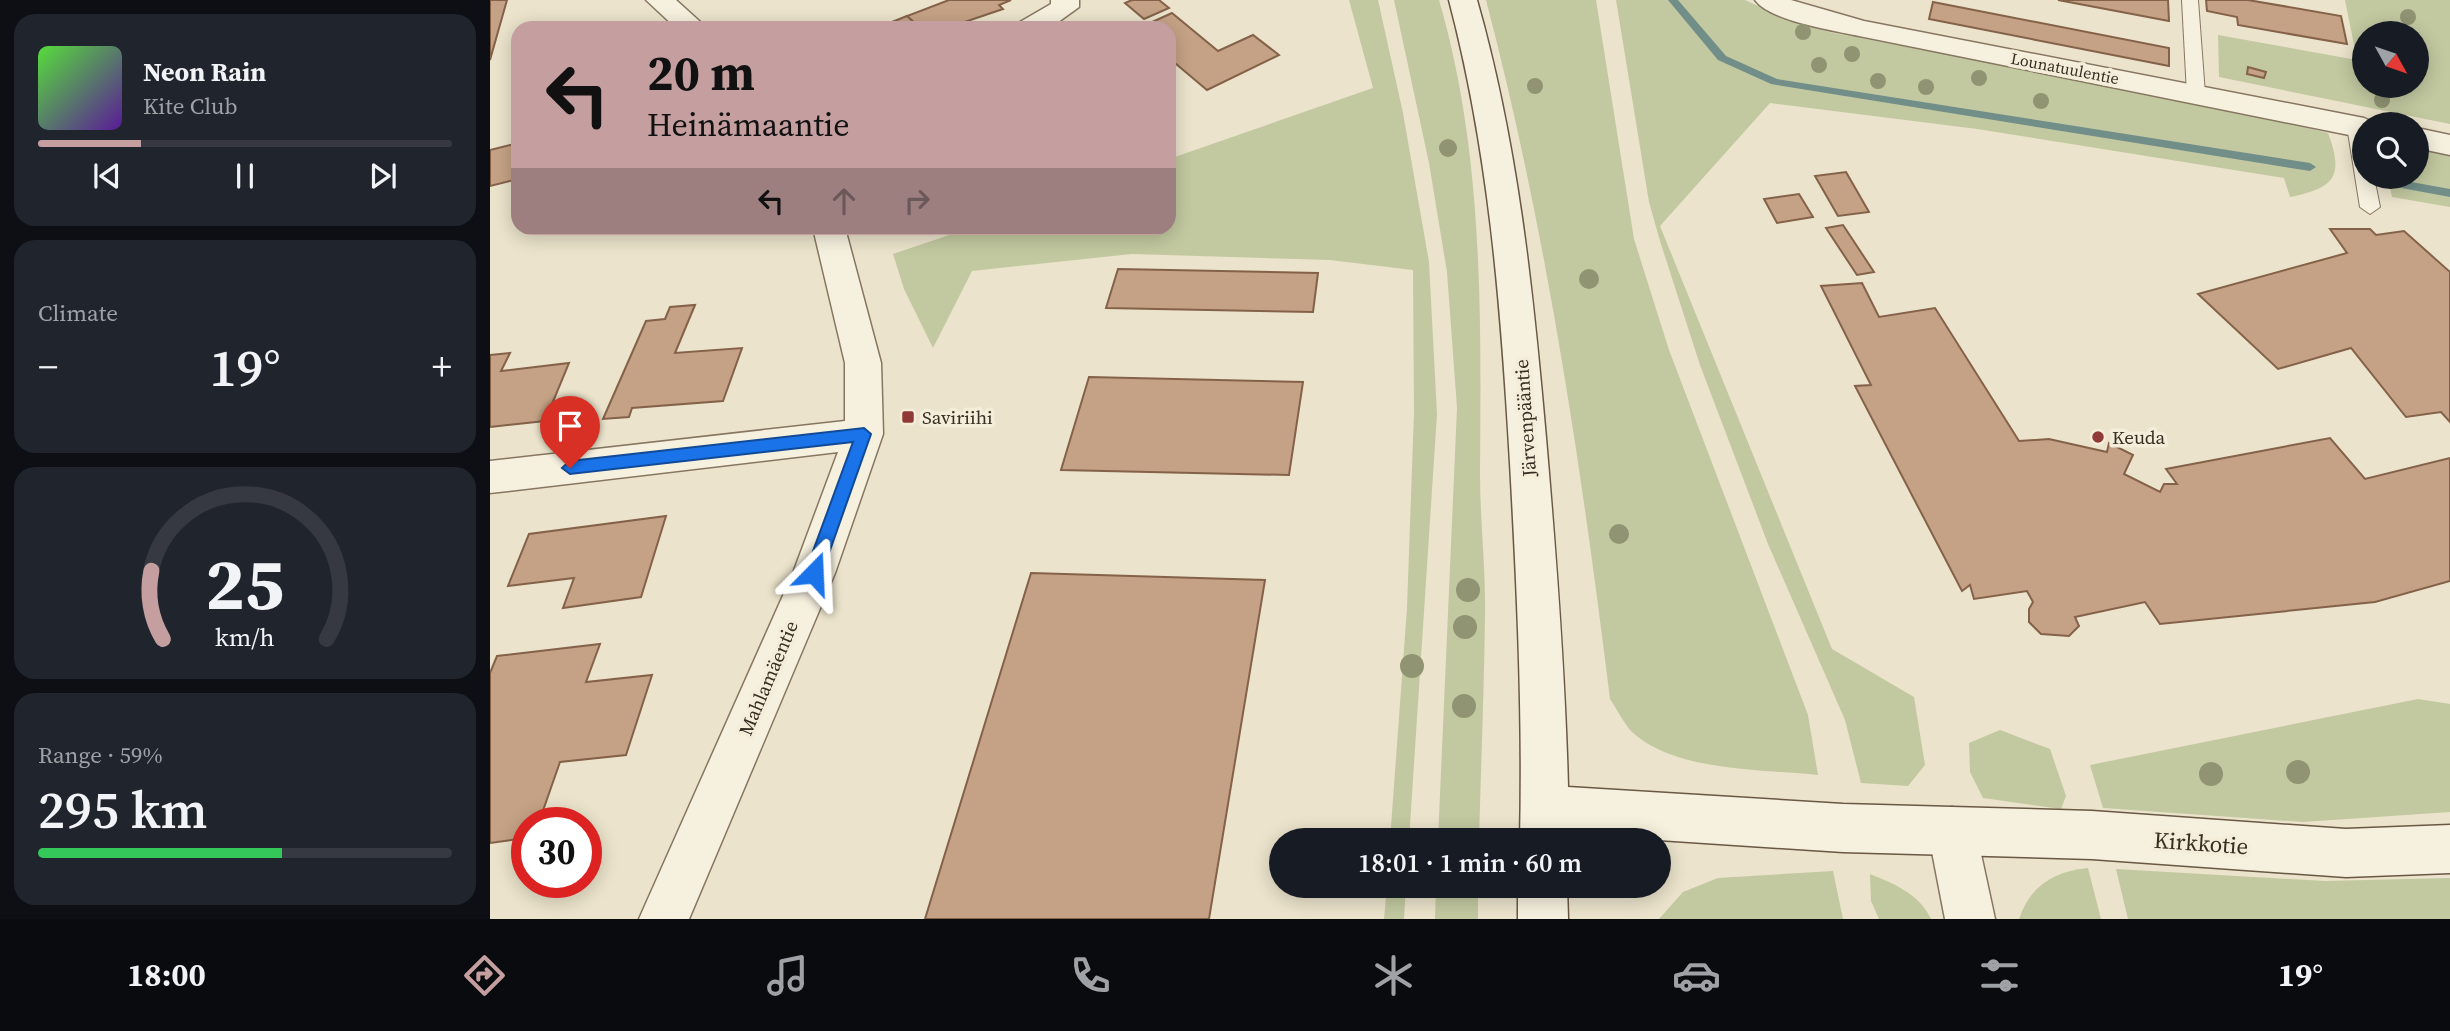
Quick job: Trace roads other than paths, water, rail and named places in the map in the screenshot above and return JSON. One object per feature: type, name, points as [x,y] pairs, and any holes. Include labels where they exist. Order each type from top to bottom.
[{"type":"street","points":[[660,0],[684,21]]},
{"type":"street","points":[[1042,21],[1065,7],[1065,0]]},
{"type":"street","name":"Järvenpääntie","points":[[1463,0],[1500,171],[1514,269],[1533,527],[1545,825]]},
{"type":"street","name":"Lounatuulentie","points":[[1769,0],[1798,13],[1864,29],[2352,125]]},
{"type":"street","points":[[2429,141],[2450,145]]},
{"type":"street","name":"Mahlamäentie","points":[[664,919],[814,573],[864,434],[863,363],[831,235]]},
{"type":"street","points":[[490,477],[864,434]]},
{"type":"street","name":"Kirkkotie","points":[[1545,825],[1843,828],[2092,835],[2346,853],[2450,849]]},
{"type":"street","points":[[1952,831],[1970,919]]},
{"type":"street","points":[[1542,919],[1543,898]]},
{"type":"lane","points":[[2190,0],[2196,94]]},
{"type":"lane","points":[[2367,189],[2370,206]]},
{"type":"waterway","points":[[1673,0],[1722,58],[1775,82],[2310,167]]},
{"type":"waterway","points":[[2428,189],[2450,193]]},
{"type":"place","name":"Saviriihi","points":[[908,417]]},
{"type":"place","name":"Keuda","points":[[2098,437]]}]
